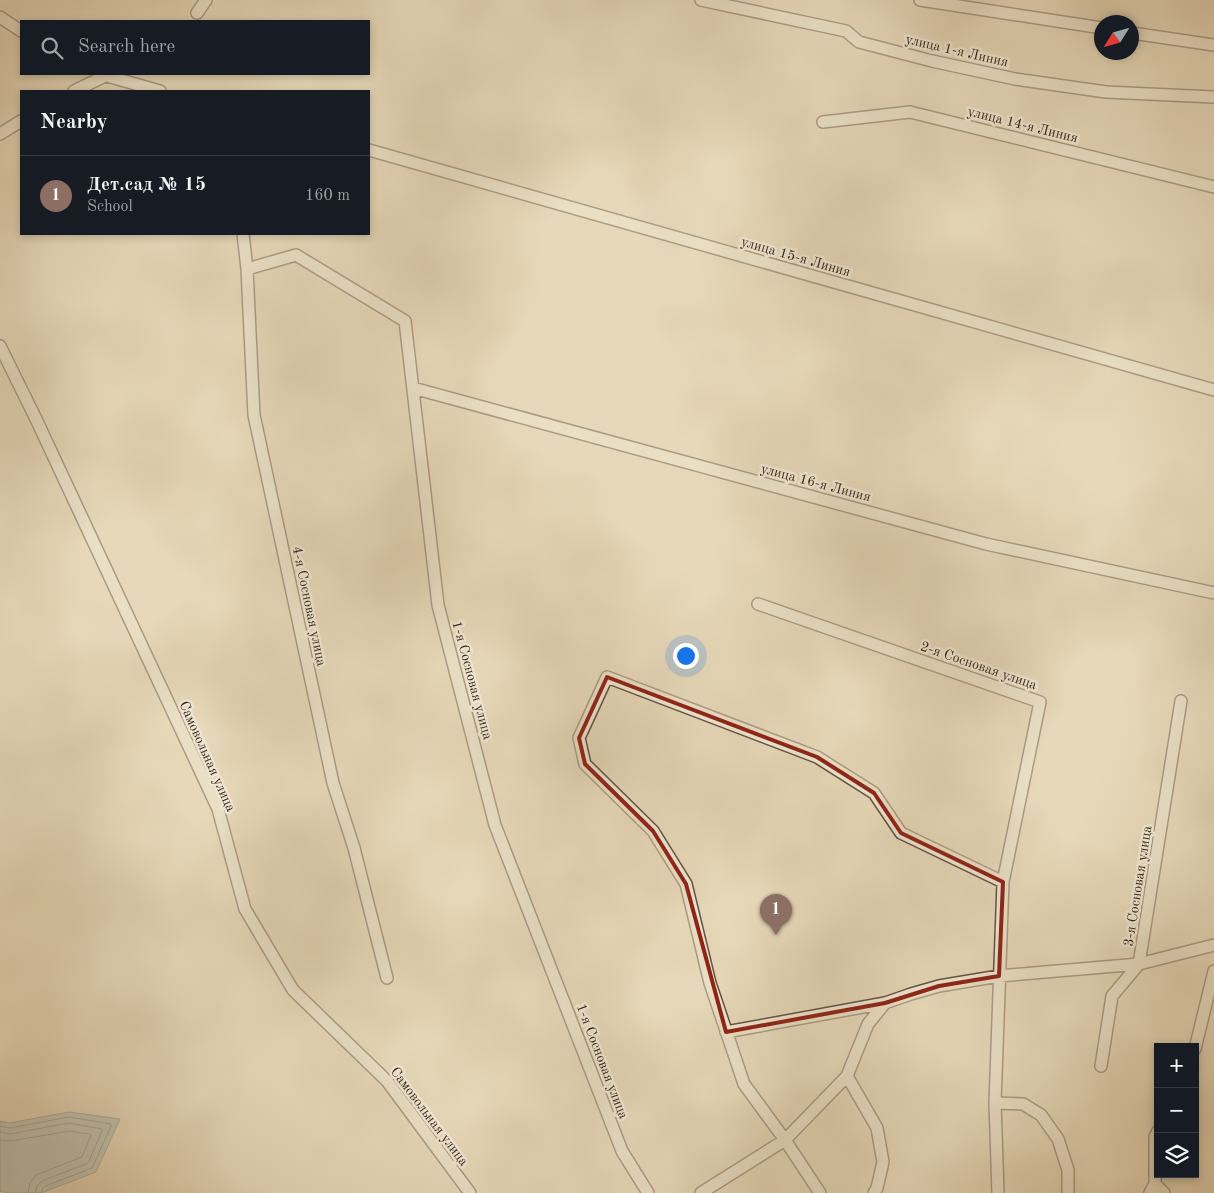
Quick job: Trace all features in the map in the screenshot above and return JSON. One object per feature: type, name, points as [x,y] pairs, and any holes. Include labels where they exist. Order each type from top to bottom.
[{"type":"street","points":[[197,13],[206,0]]},
{"type":"street","name":"улица 1-я Линия","points":[[701,0],[846,31],[860,42],[932,61],[1015,79],[1106,92],[1214,97]]},
{"type":"street","points":[[920,0],[1094,27]]},
{"type":"street","points":[[0,17],[20,30]]},
{"type":"street","points":[[1139,33],[1214,45]]},
{"type":"street","points":[[76,90],[103,75],[156,90]]},
{"type":"street","name":"улица 14-я Линия","points":[[824,122],[910,112],[1214,187]]},
{"type":"street","points":[[0,134],[20,122]]},
{"type":"street","name":"улица 15-я Линия","points":[[370,150],[1214,390]]},
{"type":"street","name":"4-я Сосновая улица","points":[[243,235],[247,269],[254,415],[333,783],[354,848],[387,978]]},
{"type":"street","name":"1-я Сосновая улица","points":[[247,269],[296,255],[405,321],[438,605],[496,825],[622,1151],[648,1193]]},
{"type":"street","name":"Самовольная улица","points":[[0,346],[218,809],[245,909],[293,990],[387,1081],[470,1193]]},
{"type":"street","name":"улица 16-я Линия","points":[[413,388],[986,544],[1214,593]]},
{"type":"street","name":"2-я Сосновая улица","points":[[758,604],[1040,702],[1003,882],[995,1103],[998,1193]]},
{"type":"street","points":[[820,1193],[785,1140],[744,1084],[710,983],[686,884],[654,831],[585,764],[579,738],[607,677],[817,757],[874,793],[901,833],[1003,882]]},
{"type":"street","name":"3-я Сосновая улица","points":[[1101,1066],[1112,996],[1140,964],[1181,701]]},
{"type":"street","points":[[726,1032],[885,1003],[939,986],[999,976],[1140,964],[1214,945]]},
{"type":"street","points":[[1196,1043],[1214,971]]},
{"type":"street","points":[[701,1193],[785,1140],[847,1076],[868,1024],[885,1003]]},
{"type":"street","points":[[847,1076],[877,1128],[883,1162],[878,1188],[874,1193]]},
{"type":"street","points":[[995,1103],[1023,1104],[1041,1115],[1058,1139],[1068,1170],[1068,1193]]},
{"type":"street","points":[[1157,1133],[1155,1137],[1152,1188],[1164,1193]]},
{"type":"highlighted area","points":[[607,677],[817,757],[874,793],[901,833],[1003,882],[999,976],[939,986],[885,1003],[726,1032],[686,884],[653,831],[585,764],[579,738]]},
{"type":"water","points":[[69,1112],[120,1119],[96,1172],[41,1193],[7,1193],[0,1191],[0,1121],[9,1123]]},
{"type":"place","name":"Дет.сад № 15","points":[[776,935]]}]
